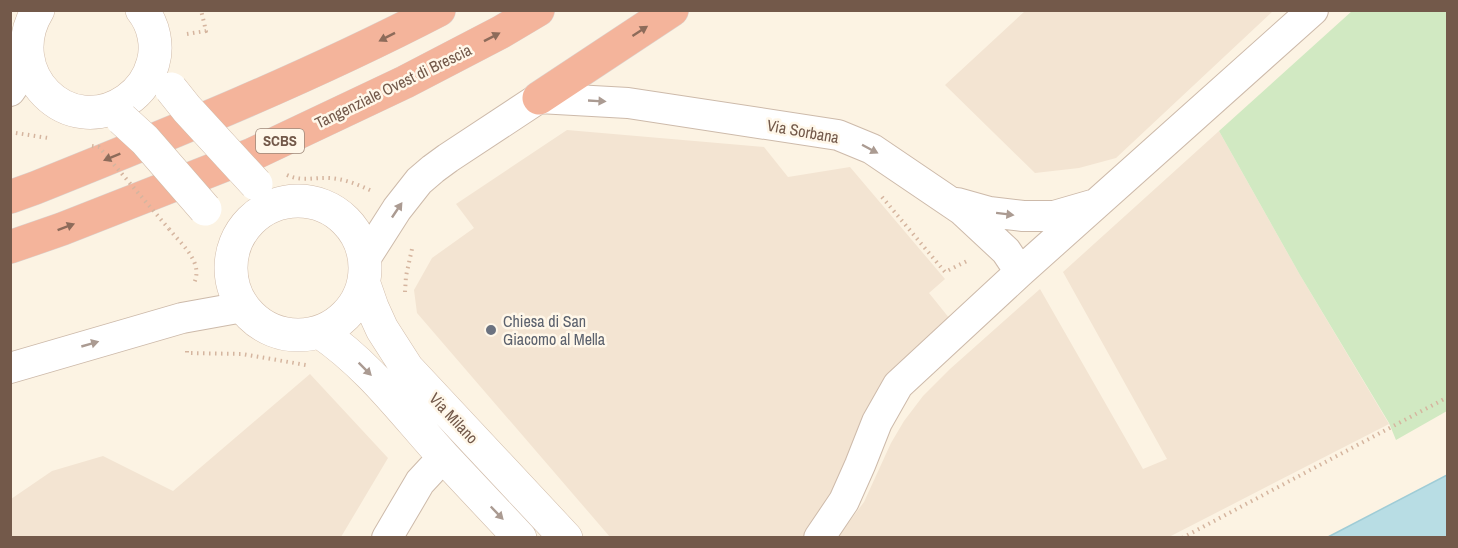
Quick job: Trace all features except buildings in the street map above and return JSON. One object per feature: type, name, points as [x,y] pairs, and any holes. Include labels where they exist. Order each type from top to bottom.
[{"type":"highway","points":[[10,197],[218,114],[379,42],[440,10]]},
{"type":"highway","name":"Tangenziale Ovest di Brescia","points":[[10,247],[73,225],[253,154],[405,81],[501,32],[538,10]]},
{"type":"highway","points":[[539,98],[672,10]]},
{"type":"main road","points":[[38,10],[27,34],[26,50],[19,78],[36,83],[49,98],[67,108],[114,115],[145,140],[205,209],[233,251]]},
{"type":"main road","points":[[114,115],[120,105],[142,87],[154,60],[155,45],[152,29],[142,10]]},
{"type":"main road","points":[[154,60],[171,88],[188,109],[273,186]]},
{"type":"main road","name":"Via Milano","points":[[365,271],[358,300],[348,314],[335,325],[320,332],[303,335],[286,334],[269,329],[255,319],[243,307],[236,294],[231,266],[233,251],[240,235],[251,220],[265,210],[273,186],[304,201],[326,207],[345,219],[358,237],[365,271],[372,307],[382,329],[407,368],[566,537]]},
{"type":"main road","name":"Via Milano","points":[[320,332],[369,372],[445,458],[520,537]]},
{"type":"street","points":[[819,537],[844,501],[877,422],[898,385],[1013,261],[1096,204],[1313,10]]},
{"type":"street","name":"Via Sorbana","points":[[539,98],[628,103],[838,135],[872,149],[962,210],[1013,261]]},
{"type":"street","points":[[365,271],[397,209],[420,181],[448,158],[539,98]]},
{"type":"street","points":[[948,201],[989,212],[1023,216],[1054,216],[1096,204]]},
{"type":"street","points":[[10,368],[182,318],[243,307]]},
{"type":"street","name":"Via Milano","points":[[400,531],[420,482],[445,458]]},
{"type":"path","points":[[92,146],[99,147],[185,248],[197,266],[197,278],[191,291],[179,296],[187,353],[242,354],[309,366]]},
{"type":"path","points":[[273,186],[293,178],[331,178],[360,185],[379,196]]},
{"type":"path","points":[[878,192],[945,272],[977,256],[1013,261]]},
{"type":"path","points":[[405,300],[406,276],[414,244]]},
{"type":"path","points":[[1182,537],[1448,397]]},
{"type":"shaded area","points":[[1025,11],[1273,11],[1116,158],[1079,168],[1035,173],[945,85]]},
{"type":"shaded area","points":[[567,130],[764,147],[788,177],[850,167],[945,279],[929,293],[954,324],[819,537],[610,537],[417,313],[414,290],[432,258],[474,228],[456,204]]},
{"type":"shaded area","points":[[1219,131],[1300,275],[1389,424],[1169,537],[837,538],[864,502],[891,443],[923,396],[1040,289],[1143,469],[1167,459],[1063,272]]},
{"type":"shaded area","points":[[310,374],[388,458],[341,537],[11,537],[11,499],[52,471],[103,456],[173,491]]},
{"type":"green space","points":[[1352,11],[1447,11],[1447,411],[1396,440],[1389,423],[1300,275],[1219,131]]},
{"type":"water","points":[[1447,475],[1447,537],[1328,537]]},
{"type":"place","name":"Chiesa di San Giacomo al Mella","points":[[491,330]]}]
